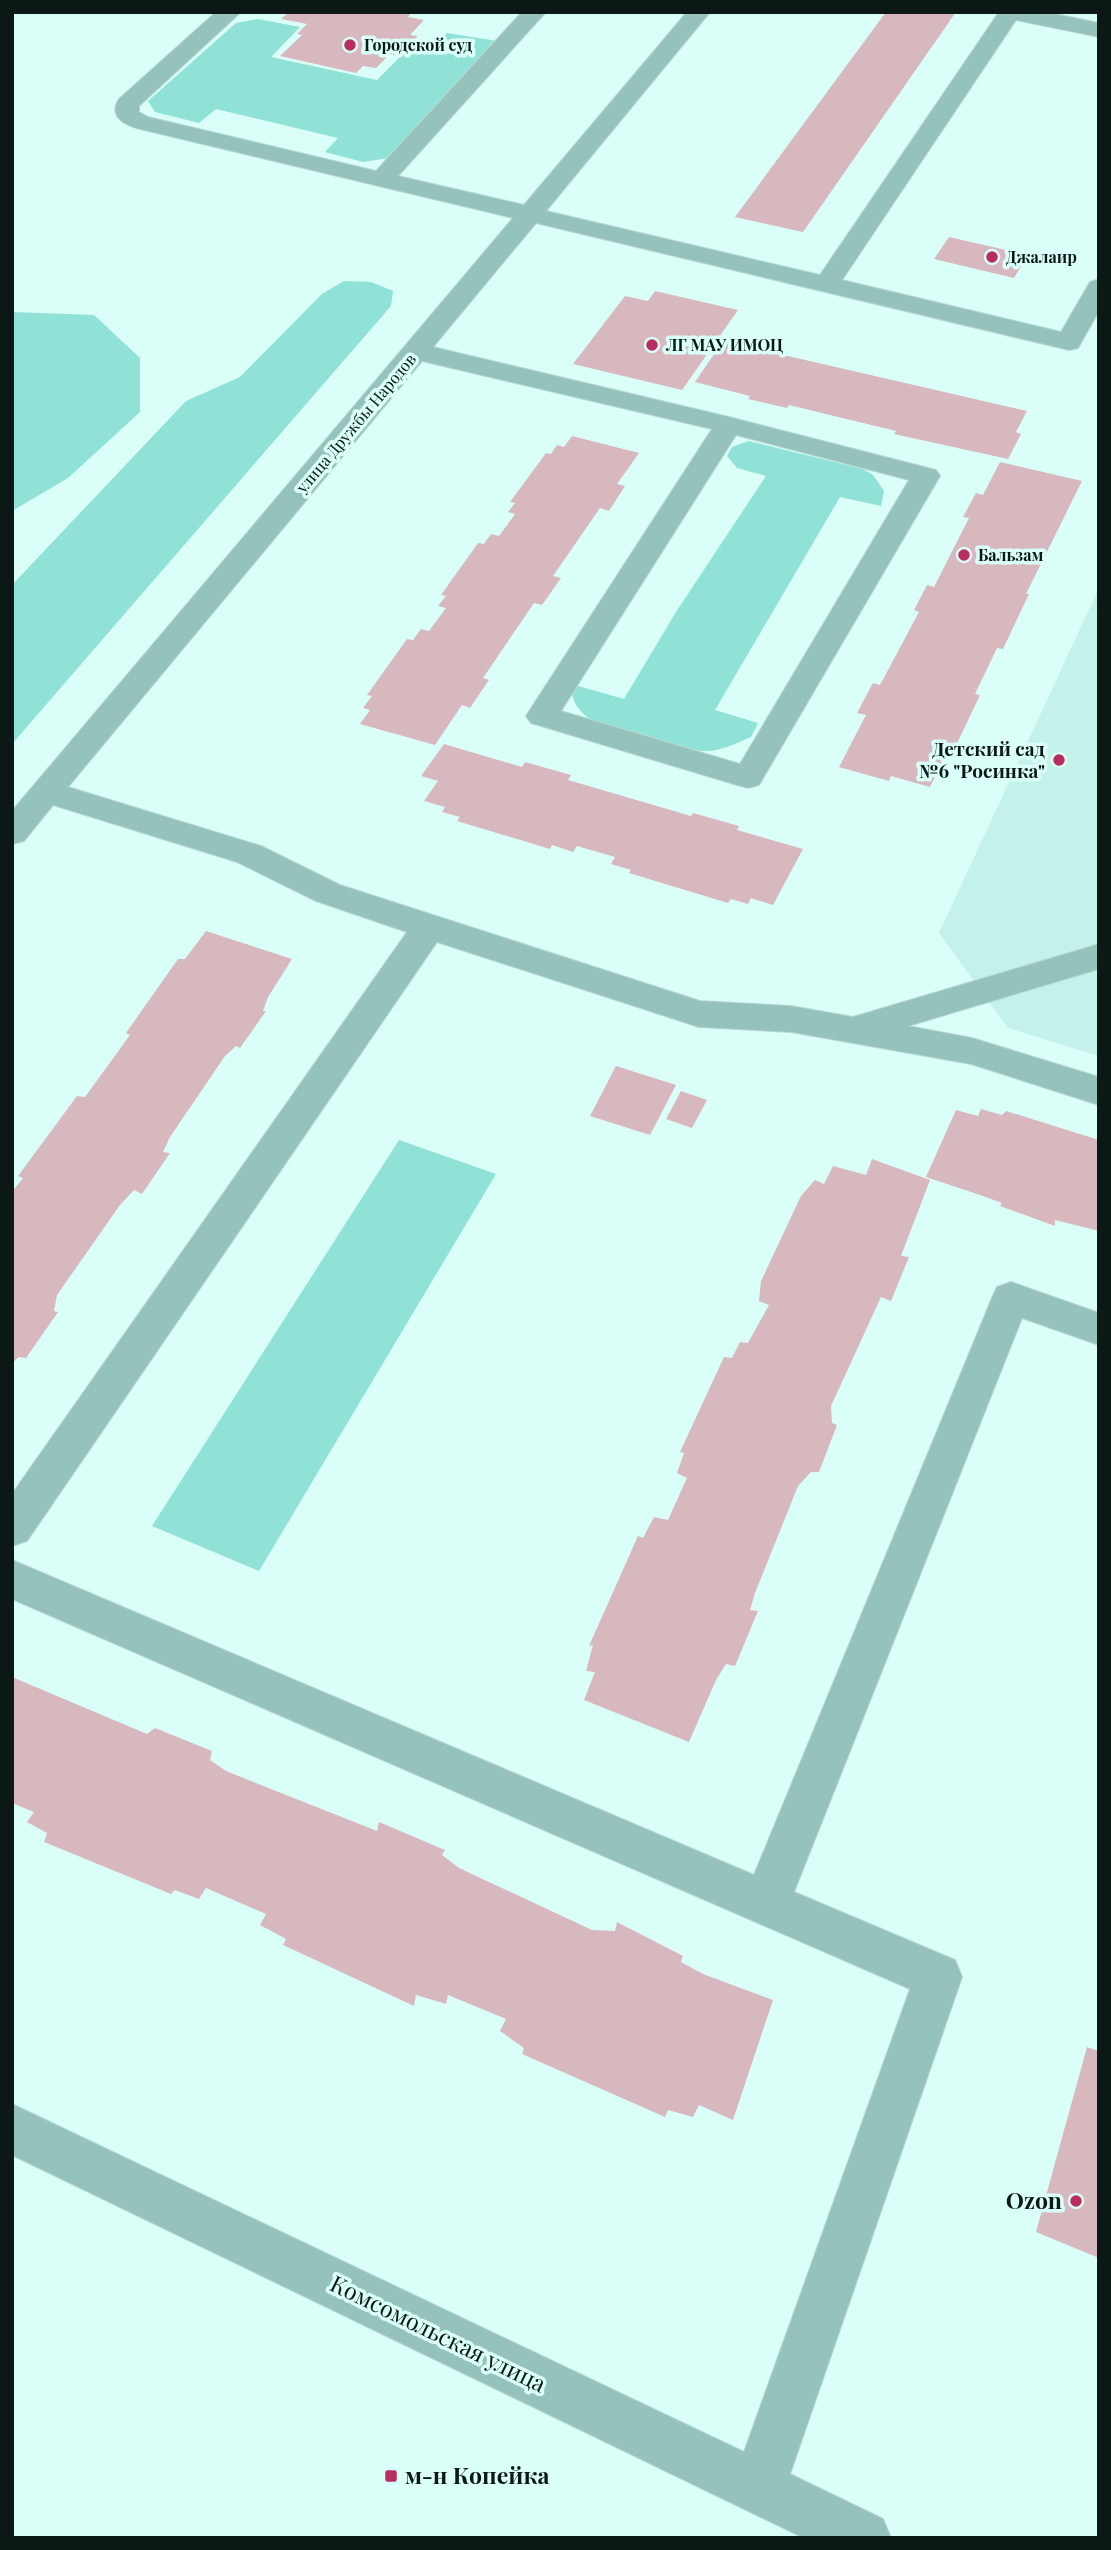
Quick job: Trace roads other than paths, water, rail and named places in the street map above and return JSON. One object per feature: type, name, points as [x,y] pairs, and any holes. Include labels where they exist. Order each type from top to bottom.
[{"type":"street","points":[[230,12],[127,104],[127,114],[140,122],[1069,342],[1099,287]]},
{"type":"street","points":[[382,179],[536,12]]},
{"type":"street","name":"улица Дружбы Народов","points":[[12,833],[699,12]]},
{"type":"street","points":[[826,285],[1010,12],[1099,30]]},
{"type":"street","points":[[415,351],[729,425],[926,477],[748,776],[542,716],[729,425]]},
{"type":"street","points":[[47,792],[248,855],[328,893],[699,1014],[791,1019],[972,1051],[1099,1091]]},
{"type":"street","points":[[12,1528],[429,927]]},
{"type":"street","points":[[855,1030],[1099,956]]},
{"type":"street","points":[[766,1903],[1011,1298],[1099,1329]]},
{"type":"street","points":[[12,1579],[938,1977],[759,2487]]},
{"type":"street","name":"Комсомольская улица","points":[[12,2129],[864,2538]]},
{"type":"place","name":"Городской суд","points":[[350,45]]},
{"type":"place","name":"Джалаир","points":[[992,257]]},
{"type":"place","name":"ЛГ МАУ ИМОЦ","points":[[652,345]]},
{"type":"place","name":"Бальзам","points":[[964,555]]},
{"type":"place","name":"Детский сад №6 \"Росинка\"","points":[[1059,760]]},
{"type":"place","name":"Ozon","points":[[1076,2201]]},
{"type":"place","name":"м-н Копейка","points":[[391,2476]]}]
